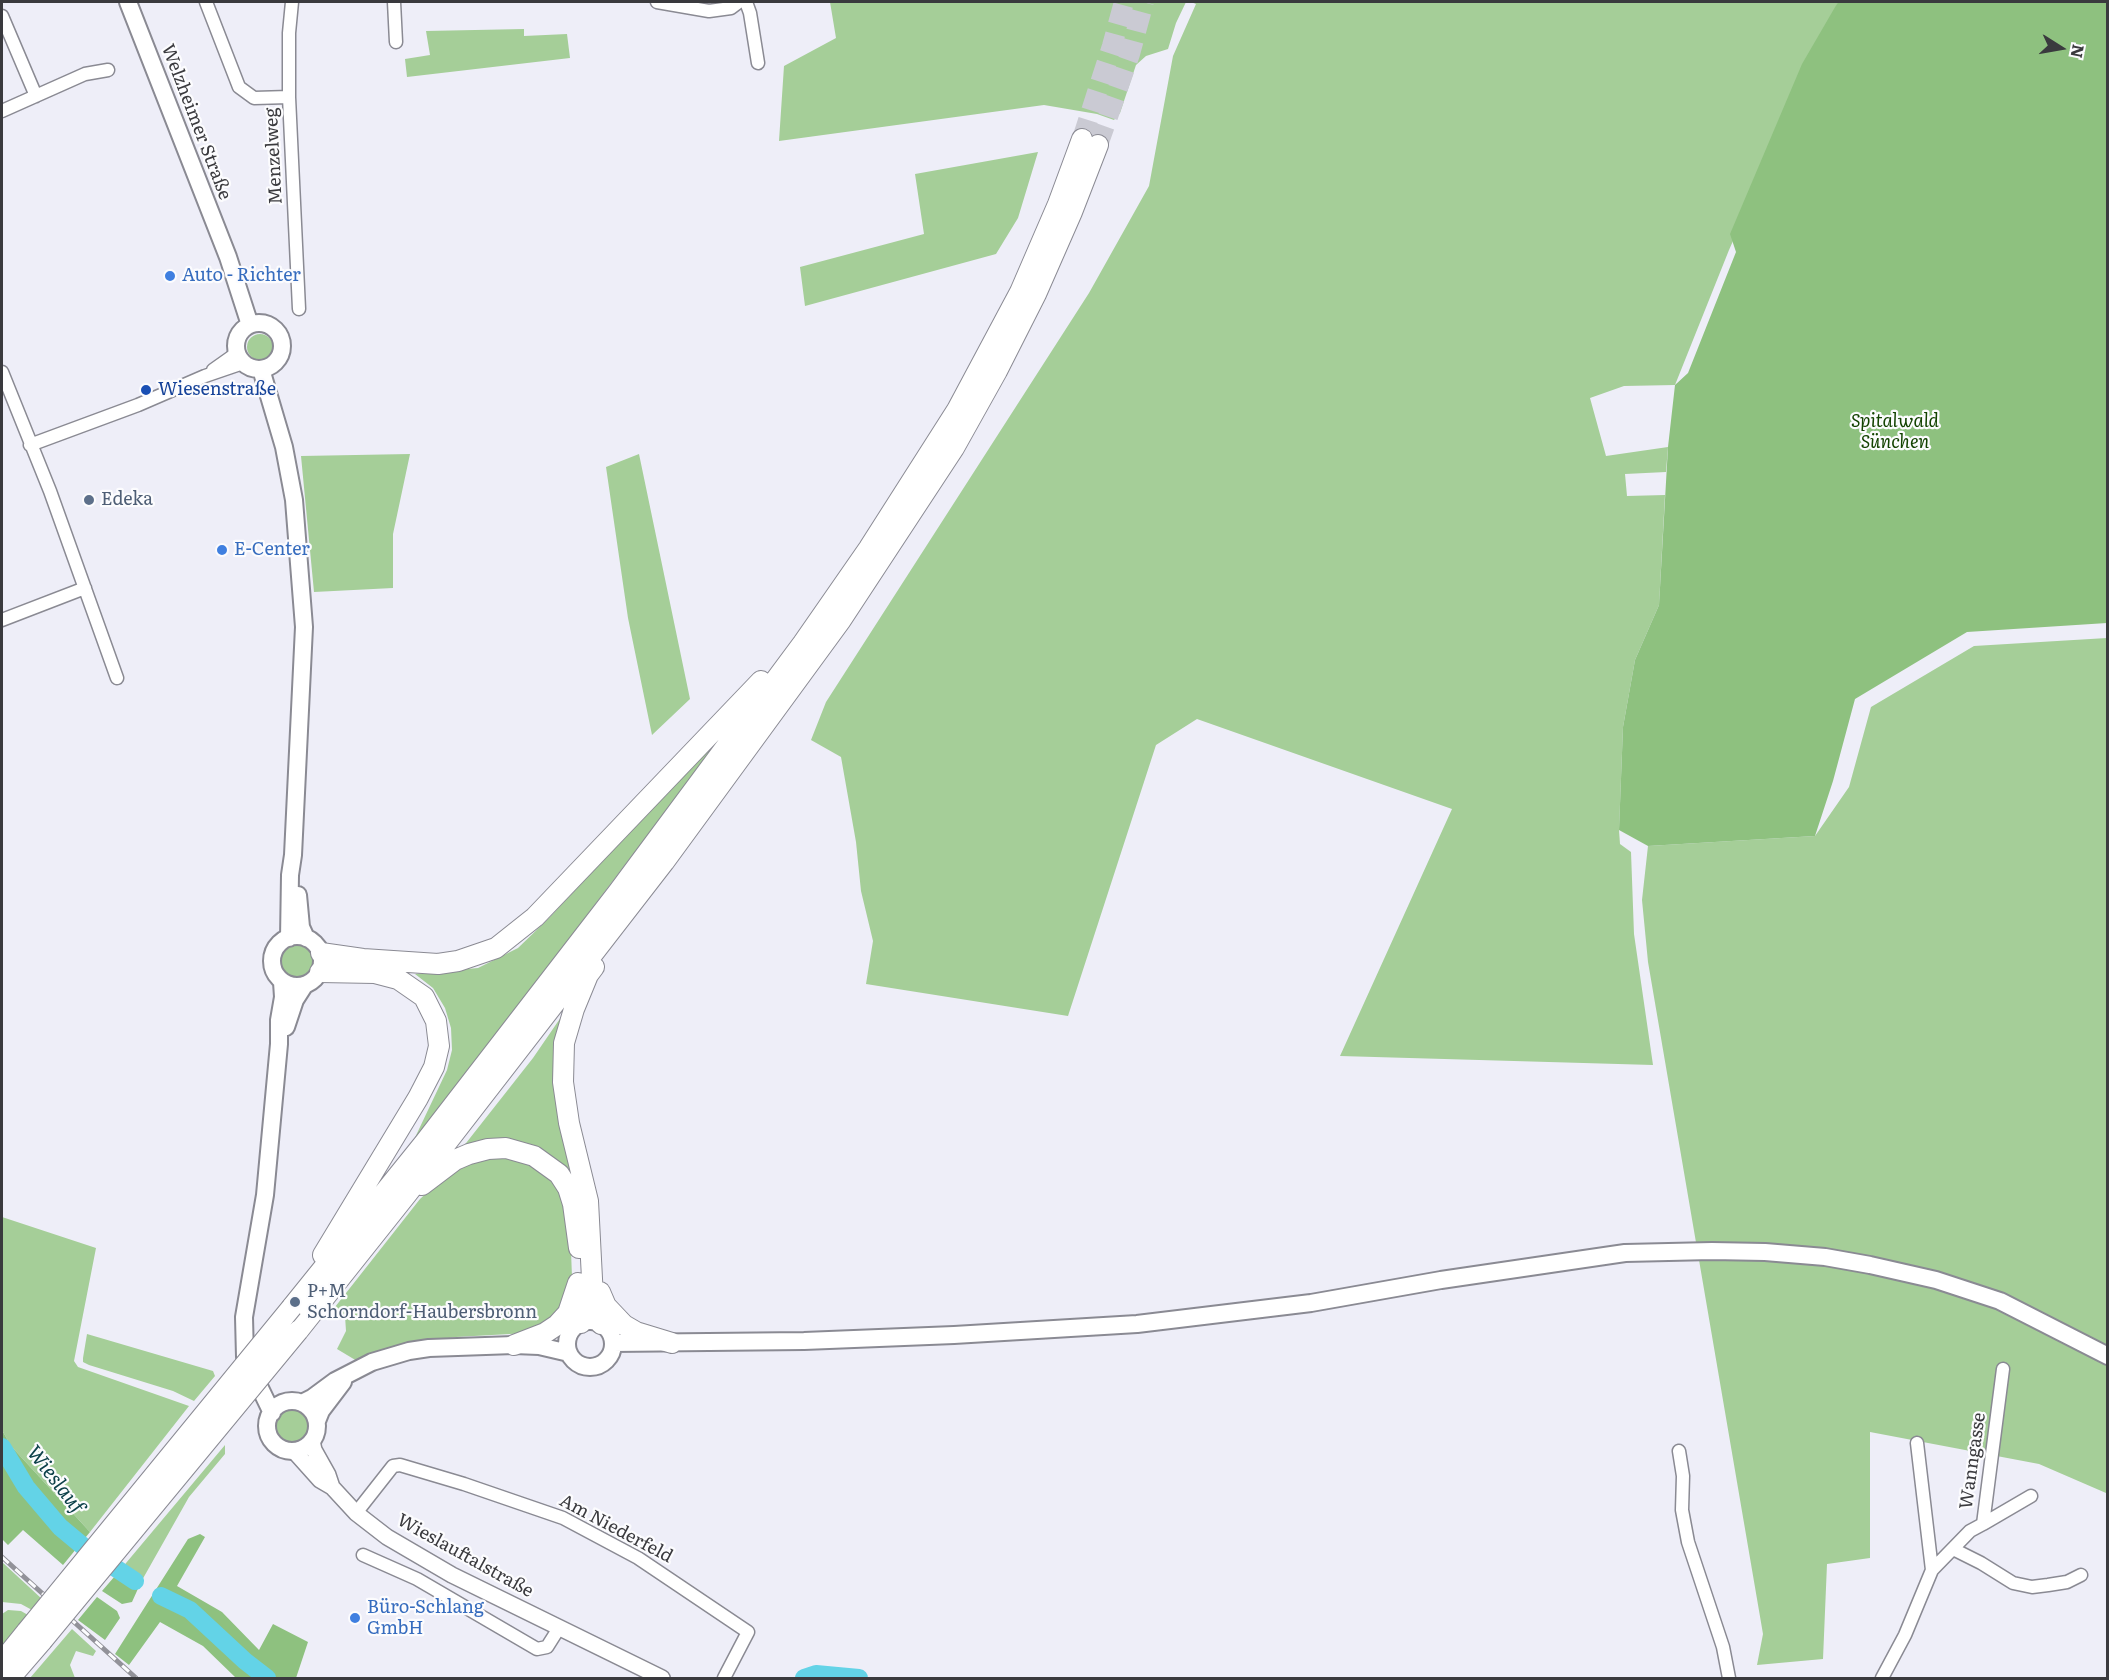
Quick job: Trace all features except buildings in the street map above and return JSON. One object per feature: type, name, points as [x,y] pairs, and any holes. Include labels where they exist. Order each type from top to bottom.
[{"type":"highway","points":[[2,1662],[35,1636],[195,1458],[357,1230],[618,892],[803,643],[869,548],[957,410],[1020,292],[1058,204],[1090,142],[1072,212],[1036,294],[954,448],[841,620],[664,862],[407,1194]]},
{"type":"highway","points":[[320,962],[363,959],[438,964],[458,961],[496,948],[535,917],[784,656],[803,643]]},
{"type":"highway","points":[[575,1329],[584,1303],[588,1201],[569,1123],[563,1082],[564,1043],[574,1009],[588,975],[612,940],[621,917]]},
{"type":"highway","points":[[320,962],[398,979],[424,997],[436,1021],[439,1046],[434,1067],[357,1230]]},
{"type":"highway","points":[[10,1678],[35,1636],[292,1307],[357,1230],[455,1160],[488,1149],[506,1148],[534,1156],[559,1174],[568,1188],[573,1204],[593,1298],[601,1324]]},
{"type":"highway","points":[[586,1268],[614,1317],[636,1332],[672,1343]]},
{"type":"highway","points":[[514,1345],[545,1333],[557,1325],[568,1313],[586,1268]]},
{"type":"main road","name":"Welzheimer Straße","points":[[128,2],[254,324]]},
{"type":"main road","points":[[254,324],[272,327],[280,339],[280,354],[266,367],[255,369],[240,358],[237,340],[239,333],[254,324]]},
{"type":"main road","points":[[266,367],[294,500],[304,627],[293,855],[290,875],[289,938]]},
{"type":"main road","points":[[279,1044],[295,1000],[304,986],[316,978],[320,962],[315,944],[306,938],[301,927],[298,874],[293,855]]},
{"type":"main road","points":[[306,938],[289,938],[276,947],[272,962],[273,969],[282,982],[283,997],[279,1020],[279,1044],[264,1204],[244,1317],[245,1357],[272,1413],[279,1406],[294,1403],[372,1362],[410,1351],[429,1348],[514,1345],[539,1346],[569,1353]]},
{"type":"main road","points":[[282,982],[304,986]]},
{"type":"main road","points":[[614,1343],[954,1335],[1137,1324],[1311,1303],[1441,1280],[1625,1253],[1712,1251],[1765,1252],[1825,1257],[1936,1280],[2000,1301],[2108,1356]]},
{"type":"main road","points":[[539,1346],[588,1322],[601,1324],[610,1332],[614,1343],[610,1357],[599,1366],[592,1368],[578,1364],[569,1353],[567,1344],[575,1329]]},
{"type":"main road","points":[[246,1341],[260,1375],[273,1392],[309,1408],[317,1421]]},
{"type":"main road","points":[[294,1451],[301,1450],[312,1442],[321,1411],[348,1374]]},
{"type":"main road","name":"Wieslauftalstraße","points":[[272,1413],[268,1421],[270,1436],[278,1447],[294,1451]]},
{"type":"street","points":[[206,2],[239,87],[254,98],[289,97]]},
{"type":"street","name":"Menzelweg","points":[[292,2],[289,33],[289,97],[299,309]]},
{"type":"street","points":[[394,2],[396,42]]},
{"type":"street","points":[[657,2],[709,11],[730,8],[739,2]]},
{"type":"street","points":[[746,2],[758,63]]},
{"type":"street","points":[[2,16],[36,96]]},
{"type":"street","points":[[2,111],[85,74],[108,70]]},
{"type":"street","points":[[30,445],[138,405],[240,358]]},
{"type":"street","points":[[2,372],[50,491],[117,678]]},
{"type":"street","points":[[2,620],[85,588]]},
{"type":"street","name":"Wanngasse","points":[[1882,1678],[1905,1635],[1932,1570],[1971,1531],[1983,1524],[2003,1370]]},
{"type":"street","name":"Wieslauftalstraße","points":[[312,1442],[332,1487]]},
{"type":"street","name":"Wanngasse","points":[[1917,1443],[1932,1570]]},
{"type":"street","name":"Wieslauftalstraße","points":[[294,1451],[320,1480],[332,1487],[356,1513],[387,1537],[443,1569],[558,1628],[662,1678]]},
{"type":"street","points":[[1679,1451],[1683,1476],[1682,1510],[1688,1542],[1723,1647],[1729,1678]]},
{"type":"street","name":"Am Niederfeld","points":[[356,1513],[393,1466],[400,1465],[516,1501],[562,1518],[638,1558],[748,1632],[724,1678]]},
{"type":"street","points":[[1983,1524],[2031,1496]]},
{"type":"street","points":[[1953,1549],[2013,1583],[2032,1587],[2067,1582],[2081,1575]]},
{"type":"street","points":[[363,1555],[417,1579],[537,1649],[547,1647],[558,1628]]},
{"type":"green space","points":[[830,2],[1186,2],[1176,23],[1168,49],[1146,56],[1136,65],[1120,113],[1114,120],[1097,114],[1044,105],[779,141],[784,66],[836,38]]},
{"type":"green space","points":[[1191,2],[1838,2],[1729,250],[1675,385],[1624,386],[1590,398],[1606,456],[1668,447],[1666,472],[1625,474],[1627,496],[1665,495],[1659,605],[1635,660],[1623,727],[1619,830],[1620,844],[1631,852],[1634,934],[1653,1065],[1340,1056],[1452,809],[1197,719],[1156,745],[1068,1016],[866,984],[873,941],[861,891],[856,842],[841,757],[811,740],[826,702],[1089,293],[1149,186],[1173,56],[1196,4]]},
{"type":"green space","name":"Spitalwald Sünchen","points":[[1838,2],[2107,2],[2107,623],[1967,632],[1855,699],[1833,781],[1815,836],[1648,846],[1619,830],[1623,727],[1635,660],[1659,605],[1668,447],[1675,385],[1688,373],[1736,252],[1730,234],[1802,64]]},
{"type":"green space","points":[[524,29],[524,36],[567,34],[570,58],[407,77],[405,59],[430,55],[426,31]]},
{"type":"green space","points":[[1038,152],[1018,218],[996,254],[805,306],[800,267],[924,234],[915,174]]},
{"type":"green space","points":[[260,334],[269,338],[273,347],[269,356],[260,360],[251,356],[247,347],[251,338]]},
{"type":"green space","points":[[410,454],[393,534],[393,588],[314,592],[301,456]]},
{"type":"green space","points":[[639,454],[690,699],[652,735],[628,618],[606,467]]},
{"type":"green space","points":[[2107,638],[2107,1503],[2106,1493],[2039,1464],[1870,1432],[1870,1558],[1827,1564],[1823,1659],[1757,1665],[1763,1634],[1648,962],[1642,900],[1648,846],[1815,836],[1849,787],[1871,707],[1974,646]]},
{"type":"green space","points":[[734,721],[411,1146],[447,1070],[452,1050],[451,1028],[445,1008],[433,988],[415,974],[478,968],[518,948]]},
{"type":"green space","points":[[296,942],[310,947],[315,961],[310,975],[296,980],[282,975],[277,961],[282,947]]},
{"type":"green space","points":[[570,1004],[557,1108],[571,1174],[580,1201],[547,1158],[459,1152],[533,1058]]},
{"type":"green space","points":[[491,1155],[529,1161],[560,1186],[571,1251],[572,1277],[564,1312],[528,1333],[456,1337],[417,1343],[388,1349],[357,1361],[337,1349],[346,1331],[345,1316],[335,1307],[420,1199],[450,1171]]},
{"type":"green space","points":[[2,1217],[96,1248],[74,1361],[78,1367],[189,1406],[90,1532],[11,1446],[2,1430]]},
{"type":"green space","points":[[87,1334],[213,1371],[215,1376],[194,1401],[173,1391],[83,1362]]},
{"type":"green space","points":[[292,1408],[305,1414],[311,1427],[305,1440],[292,1446],[279,1440],[273,1427],[279,1414]]},
{"type":"green space","points":[[2,1430],[11,1446],[90,1532],[63,1565],[23,1530],[8,1545],[2,1539]]},
{"type":"green space","points":[[225,1445],[225,1454],[189,1497],[141,1582],[121,1569]]},
{"type":"green space","points":[[200,1534],[205,1537],[177,1586],[222,1612],[259,1650],[273,1624],[308,1642],[296,1678],[236,1678],[203,1646],[160,1622],[129,1665],[115,1654],[188,1539]]},
{"type":"green space","points":[[2,1562],[42,1599],[32,1610],[21,1604],[2,1602]]},
{"type":"green space","points":[[121,1569],[141,1582],[132,1602],[122,1604],[102,1591]]},
{"type":"green space","points":[[97,1597],[117,1611],[120,1618],[105,1640],[78,1620]]},
{"type":"green space","points":[[8,1610],[21,1611],[28,1615],[2,1649],[2,1614]]},
{"type":"green space","points":[[72,1629],[96,1651],[93,1656],[76,1651],[70,1665],[75,1678],[30,1678]]},
{"type":"waterway","name":"Wieslauf","points":[[2,1447],[26,1487],[60,1527],[84,1547],[135,1581]]},
{"type":"waterway","name":"Wieslauf","points":[[161,1596],[190,1610],[245,1661],[267,1678]]},
{"type":"waterway","name":"Wieslauf","points":[[804,1678],[816,1674],[859,1678]]},
{"type":"tunnel","points":[[1082,139],[1124,2]]},
{"type":"tunnel","points":[[1098,145],[1130,54],[1144,2]]},
{"type":"railway","points":[[2,1557],[136,1678]]},
{"type":"place","name":"Auto - Richter","points":[[170,276]]},
{"type":"place","name":"Wiesenstraße","points":[[146,390]]},
{"type":"place","name":"Edeka","points":[[89,500]]},
{"type":"place","name":"E-Center","points":[[222,550]]},
{"type":"place","name":"P+M Schorndorf-Haubersbronn","points":[[295,1302]]},
{"type":"place","name":"Büro-Schlang GmbH","points":[[355,1618]]}]
